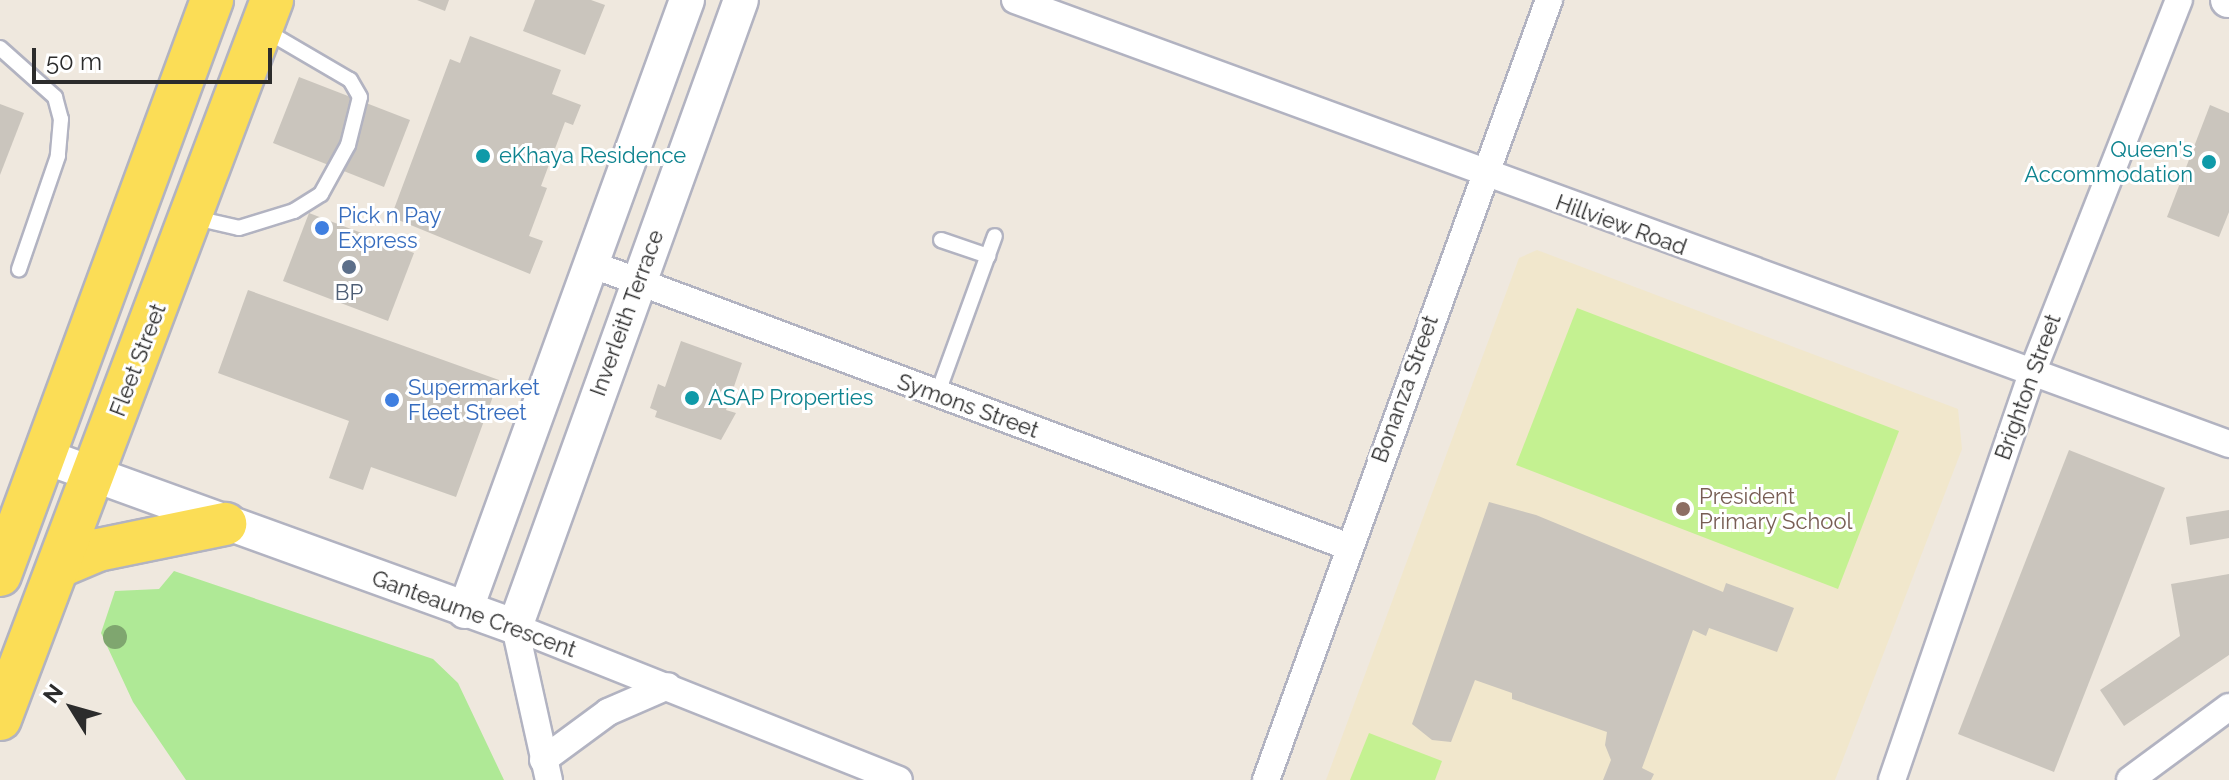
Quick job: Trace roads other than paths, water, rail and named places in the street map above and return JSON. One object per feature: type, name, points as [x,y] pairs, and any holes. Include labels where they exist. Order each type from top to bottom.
[{"type":"main road","points":[[0,575],[21,526],[133,221],[202,3]]},
{"type":"main road","name":"Fleet Street","points":[[6,702],[267,14]]},
{"type":"main road","points":[[133,221],[187,229]]},
{"type":"main road","points":[[54,575],[98,550],[225,524]]},
{"type":"street","points":[[465,611],[687,0]]},
{"type":"street","name":"Inverleith Terrace","points":[[515,627],[741,0]]},
{"type":"street","name":"Hillview Road","points":[[1015,0],[1483,175],[2229,444]]},
{"type":"street","name":"Bonanza Street","points":[[1266,780],[1347,546],[1549,0]]},
{"type":"street","name":"Brighton Street","points":[[1892,780],[2032,373],[2179,0]]},
{"type":"street","name":"Symons Street","points":[[591,264],[636,285],[1347,546]]},
{"type":"street","name":"Ganteaume Crescent","points":[[46,457],[515,627],[668,686],[858,771],[899,780]]},
{"type":"street","points":[[515,627],[546,770]]},
{"type":"street","points":[[546,770],[608,712],[668,686]]},
{"type":"street","points":[[2130,780],[2229,707]]},
{"type":"lane","points":[[187,229],[239,228],[294,211],[321,194],[348,145],[360,97],[350,80],[305,49],[267,14]]},
{"type":"lane","points":[[0,48],[55,97],[61,119],[58,156],[19,269]]},
{"type":"lane","points":[[937,395],[995,236]]},
{"type":"lane","points":[[941,240],[988,256]]},
{"type":"place","name":"eKhaya Residence","points":[[483,156]]},
{"type":"place","name":"Queen's Accommodation","points":[[2209,162]]},
{"type":"place","name":"Pick n Pay Express","points":[[322,228]]},
{"type":"place","name":"BP","points":[[349,267]]},
{"type":"place","name":"ASAP Properties","points":[[692,398]]},
{"type":"place","name":"Supermarket Fleet Street","points":[[392,400]]},
{"type":"place","name":"President Primary School","points":[[1683,509]]}]
